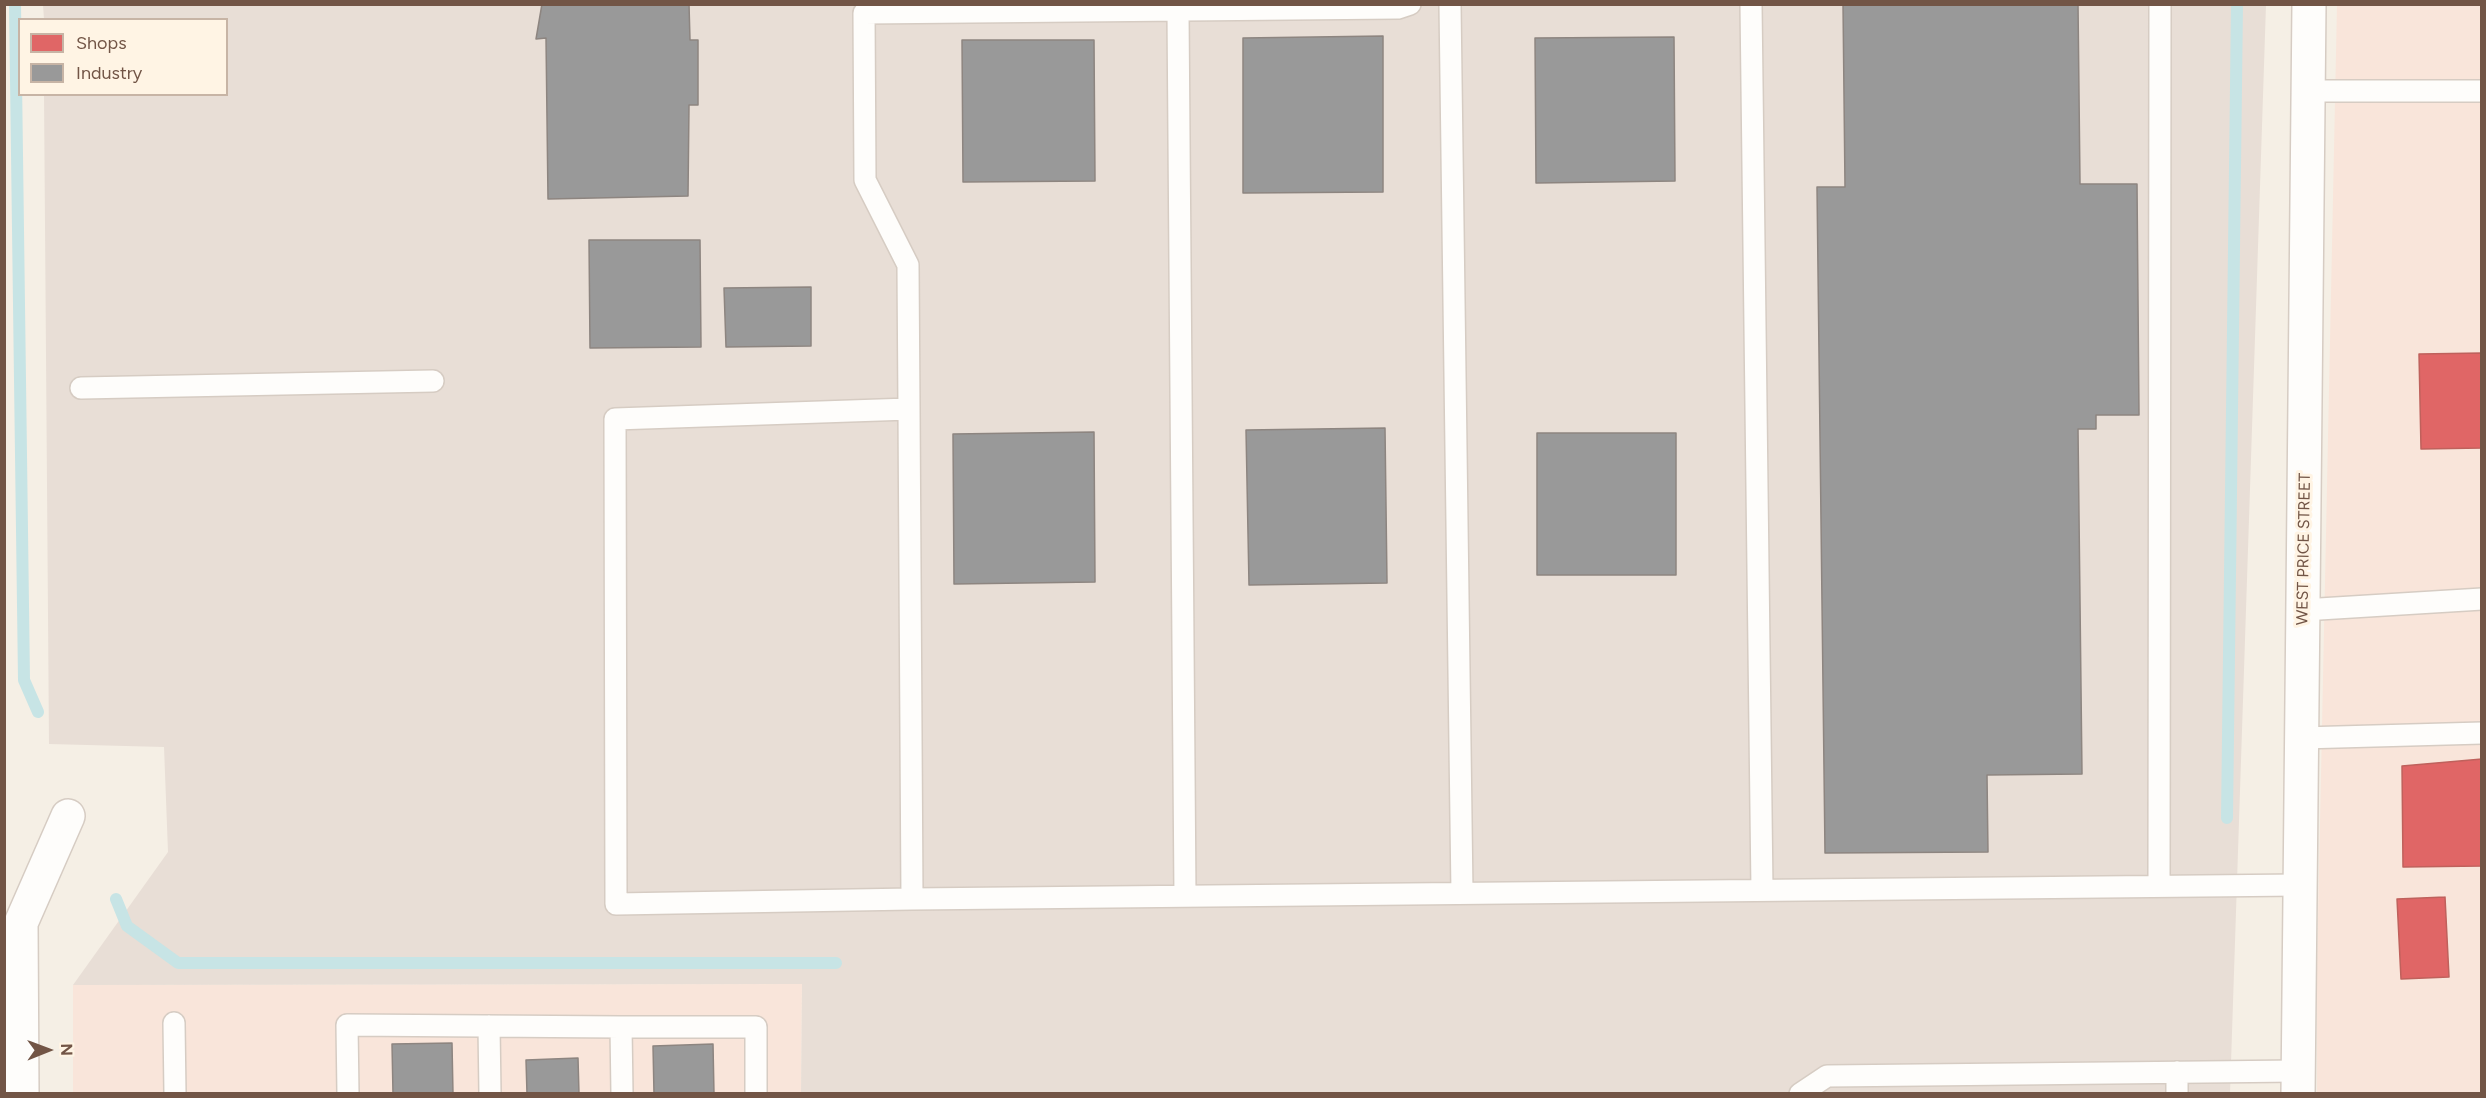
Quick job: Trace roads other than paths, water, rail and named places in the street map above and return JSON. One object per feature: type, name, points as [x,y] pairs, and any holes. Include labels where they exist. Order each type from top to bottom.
[{"type":"street","name":"WEST PRICE STREET","points":[[2298,1082],[2309,4]]},
{"type":"street","points":[[22,1094],[21,923],[68,816]]},
{"type":"lane","points":[[912,899],[908,265],[865,180],[864,9],[1178,11],[1398,8],[1410,4]]},
{"type":"lane","points":[[1450,4],[1462,893]]},
{"type":"lane","points":[[1751,4],[1762,890]]},
{"type":"lane","points":[[2159,886],[2160,4]]},
{"type":"lane","points":[[1178,11],[1185,896]]},
{"type":"lane","points":[[2308,91],[2481,91]]},
{"type":"lane","points":[[81,388],[434,381]]},
{"type":"lane","points":[[909,409],[615,419],[616,904],[2300,885]]},
{"type":"lane","points":[[2303,610],[2481,599]]},
{"type":"lane","points":[[2302,738],[2481,733]]},
{"type":"lane","points":[[174,1023],[175,1094]]},
{"type":"lane","points":[[348,1094],[347,1025],[756,1027],[756,1094]]},
{"type":"lane","points":[[489,1026],[490,1094]]},
{"type":"lane","points":[[621,1028],[622,1094]]},
{"type":"lane","points":[[2176,1094],[2177,1072]]},
{"type":"lane","points":[[1800,1094],[1827,1076],[2177,1072],[2298,1082]]},
{"type":"waterway","points":[[15,4],[24,680],[38,712]]},
{"type":"waterway","points":[[2227,818],[2237,4]]},
{"type":"waterway","points":[[116,899],[127,926],[178,963],[836,963]]}]
